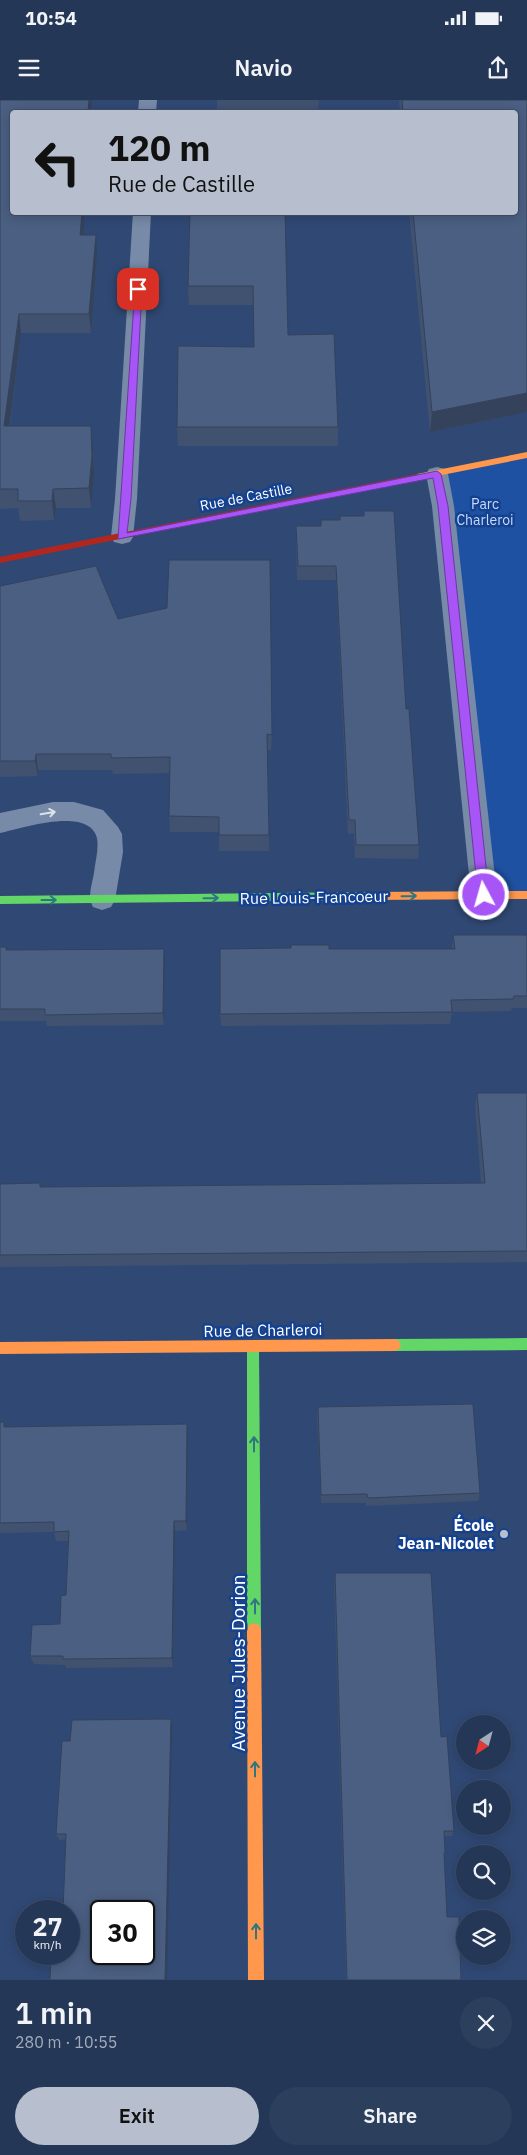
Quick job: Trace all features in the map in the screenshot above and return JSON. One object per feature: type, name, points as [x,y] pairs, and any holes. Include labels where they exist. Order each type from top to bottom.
[{"type":"street","points":[[122,537],[126,499],[142,215]]},
{"type":"street","name":"Rue de Castille","points":[[0,560],[527,455]]},
{"type":"street","points":[[437,474],[443,506],[484,895]]},
{"type":"street","points":[[0,823],[53,812],[74,811],[94,817],[109,834],[110,852],[102,900]]},
{"type":"street","name":"Rue Louis-Francoeur","points":[[0,900],[527,895]]},
{"type":"street","name":"Rue de Charleroi","points":[[0,1348],[527,1344]]},
{"type":"street","name":"Avenue Jules-Dorion","points":[[253,1346],[256,1980]]},
{"type":"green space","name":"Parc Charleroi","points":[[527,453],[527,895],[484,895],[437,474]]},
{"type":"building","points":[[0,100],[89,100],[88,110],[10,110],[10,215],[82,215],[80,235],[96,235],[89,314],[19,314],[4,426],[91,426],[92,456],[89,488],[53,489],[52,501],[18,501],[18,489],[0,489]]},
{"type":"building","points":[[402,100],[527,100],[527,393],[432,412],[413,215],[518,215],[518,110],[403,110]]},
{"type":"building","points":[[190,215],[285,215],[288,335],[334,334],[338,427],[177,427],[178,346],[254,347],[253,286],[188,286]]},
{"type":"building","points":[[364,511],[394,511],[406,709],[409,709],[419,845],[356,845],[355,820],[349,820],[336,566],[298,566],[296,526],[321,526],[321,520],[340,520],[340,516],[364,516]]},
{"type":"building","points":[[169,560],[270,560],[272,735],[267,734],[269,835],[219,835],[219,817],[169,816],[170,757],[111,758],[111,754],[36,754],[35,761],[0,761],[0,586],[96,566],[118,619],[167,608]]},
{"type":"building","points":[[453,935],[527,935],[527,996],[514,996],[513,999],[451,1000],[452,1012],[220,1014],[220,949],[291,948],[291,945],[329,945],[329,949],[455,949]]},
{"type":"building","points":[[0,947],[6,947],[6,950],[164,949],[163,1013],[45,1015],[45,1009],[0,1009]]},
{"type":"building","points":[[477,1093],[527,1093],[527,1251],[0,1255],[0,1184],[40,1183],[40,1187],[485,1183]]},
{"type":"building","points":[[473,1404],[480,1493],[368,1498],[367,1494],[321,1495],[318,1407]]},
{"type":"building","points":[[0,1422],[4,1422],[4,1427],[187,1424],[186,1521],[174,1521],[172,1658],[63,1659],[63,1656],[30,1656],[32,1625],[60,1624],[61,1596],[66,1595],[69,1531],[54,1532],[54,1522],[0,1523]]},
{"type":"building","points":[[335,1573],[431,1573],[441,1737],[447,1736],[454,1831],[444,1831],[447,1917],[456,1917],[456,1965],[461,1965],[461,1980],[347,1980]]},
{"type":"building","points":[[171,1719],[165,1980],[50,1980],[51,1965],[80,1965],[80,1900],[63,1900],[66,1834],[56,1834],[62,1741],[70,1741],[72,1720]]},
{"type":"traffic: fast","points":[[0,900],[372,896]]},
{"type":"traffic: fast","points":[[395,1345],[527,1344]]},
{"type":"traffic: fast","points":[[253,1346],[254,1630]]},
{"type":"traffic: slow","points":[[417,477],[527,455]]},
{"type":"traffic: slow","points":[[372,896],[527,895]]},
{"type":"traffic: slow","points":[[0,1348],[395,1345]]},
{"type":"traffic: slow","points":[[254,1630],[256,1980]]},
{"type":"traffic: jam","points":[[0,560],[417,477]]},
{"type":"place","name":"École Jean-Nicolet","points":[[504,1534]]},
{"type":"route","points":[[138,289],[126,499],[122,537],[437,474],[443,506],[484,895]]}]
